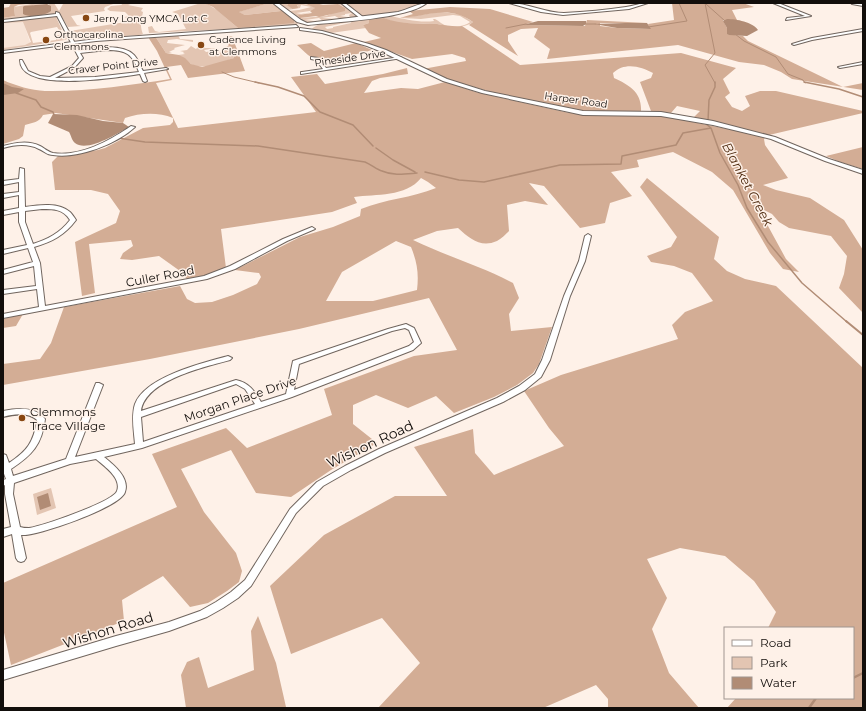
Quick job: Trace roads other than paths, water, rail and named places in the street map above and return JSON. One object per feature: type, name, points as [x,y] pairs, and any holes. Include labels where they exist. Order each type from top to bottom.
[{"type":"main road","name":"Harper Road","points":[[275,3],[299,26]]},
{"type":"main road","points":[[3,52],[73,41],[251,28],[310,27],[318,24],[406,11],[425,3]]},
{"type":"street","points":[[343,3],[362,18]]},
{"type":"street","points":[[511,3],[541,11],[572,14],[635,7],[646,3]]},
{"type":"street","points":[[775,3],[809,16],[787,19]]},
{"type":"street","points":[[852,3],[863,5]]},
{"type":"street","points":[[3,21],[58,14],[81,58],[77,64],[52,78]]},
{"type":"street","name":"Harper Road","points":[[299,26],[310,27],[368,45],[400,58],[444,80],[504,97],[583,112],[609,114],[661,114],[720,125],[773,138],[827,160],[863,172]]},
{"type":"street","points":[[794,44],[863,30]]},
{"type":"street","points":[[78,52],[107,49],[127,52],[133,55],[145,81]]},
{"type":"street","points":[[312,58],[317,59],[325,69]]},
{"type":"street","name":"Pineside Drive","points":[[302,73],[400,58]]},
{"type":"street","name":"Craver Point Drive","points":[[21,61],[28,72],[37,76],[52,78],[84,79],[166,68]]},
{"type":"street","points":[[840,67],[863,64]]},
{"type":"street","points":[[3,147],[29,144],[37,146],[52,154],[71,153],[99,147],[133,127]]},
{"type":"street","points":[[22,169],[22,222],[32,245],[37,263],[42,308]]},
{"type":"street","points":[[3,183],[22,180]]},
{"type":"street","points":[[3,196],[22,192]]},
{"type":"street","points":[[3,213],[53,207],[64,209],[71,214],[73,220],[69,227],[61,234],[51,239],[3,252]]},
{"type":"street","name":"Culler Road","points":[[3,316],[113,296],[220,274],[283,241],[312,229]]},
{"type":"street","name":"Wishon Road","points":[[3,675],[182,622],[221,606],[248,583],[293,511],[320,484],[382,451],[500,400],[531,382],[538,375],[546,360],[567,296],[582,261],[588,236]]},
{"type":"street","points":[[3,272],[37,263]]},
{"type":"street","points":[[3,292],[40,287]]},
{"type":"street","name":"Morgan Place Drive","points":[[69,460],[97,456],[139,446],[288,395],[388,357],[417,345],[418,343],[412,329],[406,326],[390,330],[296,363],[288,395]]},
{"type":"street","points":[[139,446],[139,403],[146,392],[166,379],[228,358]]},
{"type":"street","points":[[138,416],[236,382],[242,383],[248,388],[259,405]]},
{"type":"street","points":[[6,481],[69,460],[99,385]]},
{"type":"street","points":[[3,414],[23,412],[38,416],[41,419],[38,438],[31,451],[24,458],[7,468]]},
{"type":"street","points":[[3,533],[16,529],[22,532],[38,529],[85,513],[119,497],[122,491],[119,478],[109,466],[97,456]]},
{"type":"street","points":[[3,457],[7,468],[6,481],[21,558]]},
{"type":"water","points":[[47,4],[51,6],[51,11],[48,13],[33,16],[23,14],[24,6]]},
{"type":"water","points":[[727,19],[739,20],[748,23],[756,27],[758,30],[747,36],[729,35],[727,34],[727,28],[723,21]]},
{"type":"water","points":[[538,21],[586,21],[586,24],[583,26],[523,25]]},
{"type":"water","points":[[647,23],[651,29],[617,28],[594,24]]},
{"type":"water","points":[[3,83],[12,87],[24,89],[18,93],[3,95]]},
{"type":"water","points":[[53,114],[77,115],[103,121],[123,123],[129,127],[94,144],[87,146],[80,145],[74,142],[69,132],[48,123]]},
{"type":"water","points":[[48,493],[51,506],[40,510],[37,497]]},
{"type":"waterway","points":[[648,27],[687,21],[679,3]]},
{"type":"waterway","name":"Blanket Creek","points":[[705,3],[715,53],[705,65],[715,83]]},
{"type":"waterway","points":[[706,4],[725,21]]},
{"type":"waterway","points":[[506,28],[526,24]]},
{"type":"waterway","points":[[584,24],[596,24]]},
{"type":"waterway","points":[[735,34],[744,41],[776,57],[788,74],[803,80],[804,82]]},
{"type":"waterway","points":[[222,72],[234,77],[259,83]]},
{"type":"waterway","points":[[255,82],[278,87],[304,96],[320,112],[353,125],[373,146]]},
{"type":"waterway","points":[[804,82],[839,89],[863,97]]},
{"type":"waterway","name":"Blanket Creek","points":[[708,121],[709,100],[715,87],[715,83]]},
{"type":"waterway","points":[[16,93],[36,100],[41,107],[53,112],[54,115]]},
{"type":"waterway","name":"Blanket Creek","points":[[706,124],[711,128]]},
{"type":"waterway","points":[[425,172],[459,180],[484,182],[560,165],[621,164],[622,156],[676,145],[683,133],[711,128]]},
{"type":"waterway","name":"Blanket Creek","points":[[711,128],[720,153],[738,185],[747,208],[768,242],[802,283],[847,322]]},
{"type":"waterway","points":[[118,138],[145,142],[258,146],[365,162],[378,170],[390,174],[417,173]]},
{"type":"waterway","points":[[376,148],[393,160],[415,172]]},
{"type":"waterway","name":"Blanket Creek","points":[[846,321],[863,335]]},
{"type":"waterway","points":[[854,678],[863,673]]},
{"type":"waterway","points":[[809,708],[815,699]]},
{"type":"place","name":"Jerry Long YMCA Lot C","points":[[86,18]]},
{"type":"place","name":"Orthocarolina Clemmons","points":[[46,40]]},
{"type":"place","name":"Cadence Living at Clemmons","points":[[201,45]]},
{"type":"place","name":"Clemmons Trace Village","points":[[22,418]]}]
